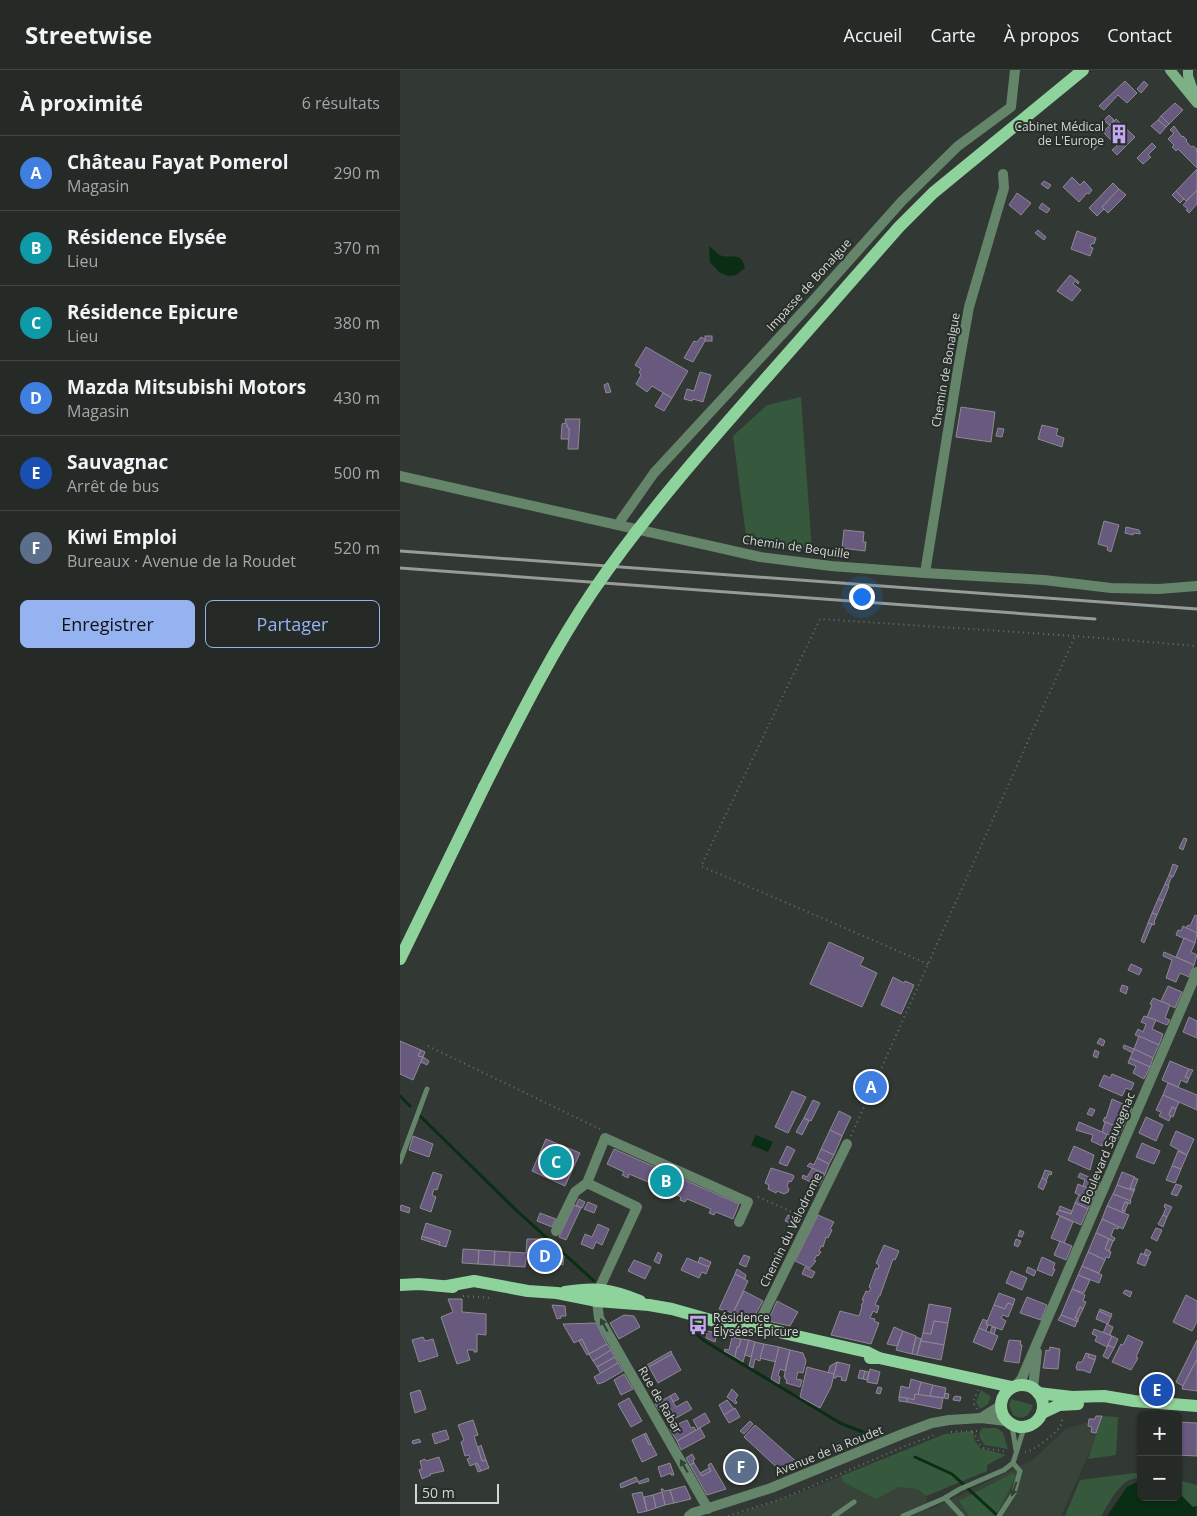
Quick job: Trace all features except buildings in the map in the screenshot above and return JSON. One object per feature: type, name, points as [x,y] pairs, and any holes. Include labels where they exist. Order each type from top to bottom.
[{"type":"main road","points":[[400,959],[484,787],[550,661],[593,592],[654,510],[713,438],[899,227],[933,193],[1083,70]]},
{"type":"main road","points":[[1170,70],[1197,103]]},
{"type":"main road","points":[[1188,70],[1188,76],[1197,103]]},
{"type":"main road","points":[[400,1278],[451,1291],[474,1281],[528,1291],[597,1295],[621,1293],[649,1305],[696,1316],[708,1314],[729,1318],[757,1327],[867,1352],[879,1358],[1014,1386],[1028,1386],[1036,1391],[1042,1399],[1042,1413]]},
{"type":"main road","points":[[400,1285],[419,1284]]},
{"type":"main road","points":[[946,1373],[990,1389],[1001,1402]]},
{"type":"main road","points":[[1014,1386],[1005,1393],[1001,1402],[1001,1412],[1014,1425],[1035,1423],[1042,1413],[1059,1405],[1134,1401]]},
{"type":"main road","points":[[1036,1391],[1072,1397],[1104,1396],[1134,1401],[1197,1406]]},
{"type":"street","name":"Impasse de Bonalgue","points":[[619,525],[654,473],[902,201],[958,146],[1010,107],[1015,70]]},
{"type":"street","name":"Chemin de Bonalgue","points":[[925,573],[969,307],[1004,188],[1003,174]]},
{"type":"street","name":"Chemin de Bequille","points":[[400,476],[760,557],[831,566],[1044,580],[1111,588],[1159,589],[1197,586]]},
{"type":"street","name":"Boulevard Sauvagnac","points":[[1014,1386],[1022,1378],[1197,972]]},
{"type":"street","points":[[556,1231],[575,1192],[587,1183],[605,1138],[748,1202],[739,1222]]},
{"type":"street","name":"Chemin du Vélodrome","points":[[757,1327],[847,1144]]},
{"type":"street","points":[[587,1183],[637,1207],[597,1295]]},
{"type":"street","name":"Rue de Rabar","points":[[597,1295],[599,1318],[708,1509]]},
{"type":"street","name":"Boulevard Sauvagnac","points":[[1036,1391],[1035,1368],[1040,1334]]},
{"type":"street","name":"Avenue de la Roudet","points":[[689,1516],[693,1513],[771,1488],[932,1423],[979,1414],[1001,1402]]},
{"type":"street","name":"Avenue de la Roudet","points":[[979,1414],[1014,1425]]},
{"type":"lane","points":[[400,1162],[427,1089]]},
{"type":"lane","points":[[903,1516],[1004,1470],[1013,1463],[1016,1453],[1014,1425]]},
{"type":"lane","points":[[1014,1425],[1016,1453]]},
{"type":"lane","points":[[1000,1515],[1014,1493],[1020,1471],[1013,1463]]},
{"type":"lane","points":[[945,1498],[962,1516]]},
{"type":"lane","points":[[834,1516],[854,1502]]},
{"type":"path","points":[[928,964],[701,866],[820,619],[1197,646]]},
{"type":"path","points":[[847,1144],[1075,636]]},
{"type":"path","points":[[451,1291],[495,1298]]},
{"type":"path","points":[[978,1391],[973,1402],[979,1414]]},
{"type":"path","points":[[952,1432],[979,1431],[979,1444],[984,1448],[1016,1453],[1029,1452],[1060,1428],[1061,1411]]},
{"type":"path","points":[[971,1431],[978,1438]]},
{"type":"path","points":[[728,1516],[784,1498],[942,1432]]},
{"type":"shaded area","points":[[709,246],[720,255],[739,258],[744,263],[745,268],[736,275],[728,276],[719,272],[710,262]]},
{"type":"shaded area","points":[[801,397],[812,551],[747,544],[733,436],[767,405]]},
{"type":"shaded area","points":[[756,1135],[773,1142],[768,1152],[751,1145]]},
{"type":"shaded area","points":[[981,1390],[991,1397],[988,1404],[980,1409],[976,1402]]},
{"type":"shaded area","points":[[1011,1399],[1033,1405],[1030,1412],[1023,1417],[1013,1415],[1009,1405]]},
{"type":"shaded area","points":[[1102,1416],[1118,1417],[1116,1455],[1088,1459]]},
{"type":"shaded area","points":[[1101,1419],[1092,1447],[1061,1516],[733,1516],[841,1476],[843,1482],[876,1499],[899,1487],[917,1489],[926,1496],[929,1510],[1032,1460],[1067,1428]]},
{"type":"shaded area","points":[[982,1428],[997,1428],[1003,1433],[1008,1449],[985,1445],[980,1437]]},
{"type":"shaded area","points":[[973,1431],[974,1439],[980,1448],[1006,1455],[987,1465],[987,1471],[926,1496],[917,1489],[899,1487],[876,1499],[843,1482],[841,1476],[945,1434]]},
{"type":"shaded area","points":[[1013,1473],[1016,1476],[996,1516],[969,1516],[959,1501]]},
{"type":"shaded area","points":[[1137,1473],[1137,1478],[1128,1481],[1117,1491],[1101,1516],[1065,1516],[1080,1480]]},
{"type":"shaded area","points":[[1182,1481],[1197,1485],[1197,1511],[1182,1498]]},
{"type":"shaded area","points":[[1137,1482],[1137,1501],[1182,1501],[1182,1496],[1193,1507],[1197,1506],[1196,1516],[1107,1516],[1127,1487]]},
{"type":"waterway","points":[[400,1096],[410,1106]]},
{"type":"waterway","points":[[418,1114],[515,1209],[594,1281]]},
{"type":"waterway","points":[[692,1330],[703,1340],[840,1423],[873,1436]]},
{"type":"waterway","points":[[915,1457],[952,1474],[998,1516]]},
{"type":"railway","points":[[400,551],[1197,609]]},
{"type":"railway","points":[[400,568],[1095,619]]},
{"type":"place","name":"Cabinet Médical de L'Europe","points":[[1119,134]]},
{"type":"place","name":"Château Fayat Pomerol","points":[[871,1087]]},
{"type":"place","name":"Résidence Epicure","points":[[556,1162]]},
{"type":"place","name":"Résidence Elysée","points":[[666,1181]]},
{"type":"place","name":"Mazda Mitsubishi Motors","points":[[545,1256]]},
{"type":"place","name":"Résidence Élysées Épicure","points":[[698,1325]]},
{"type":"place","name":"Sauvagnac","points":[[1157,1390]]},
{"type":"place","name":"Kiwi Emploi","points":[[741,1467]]}]
